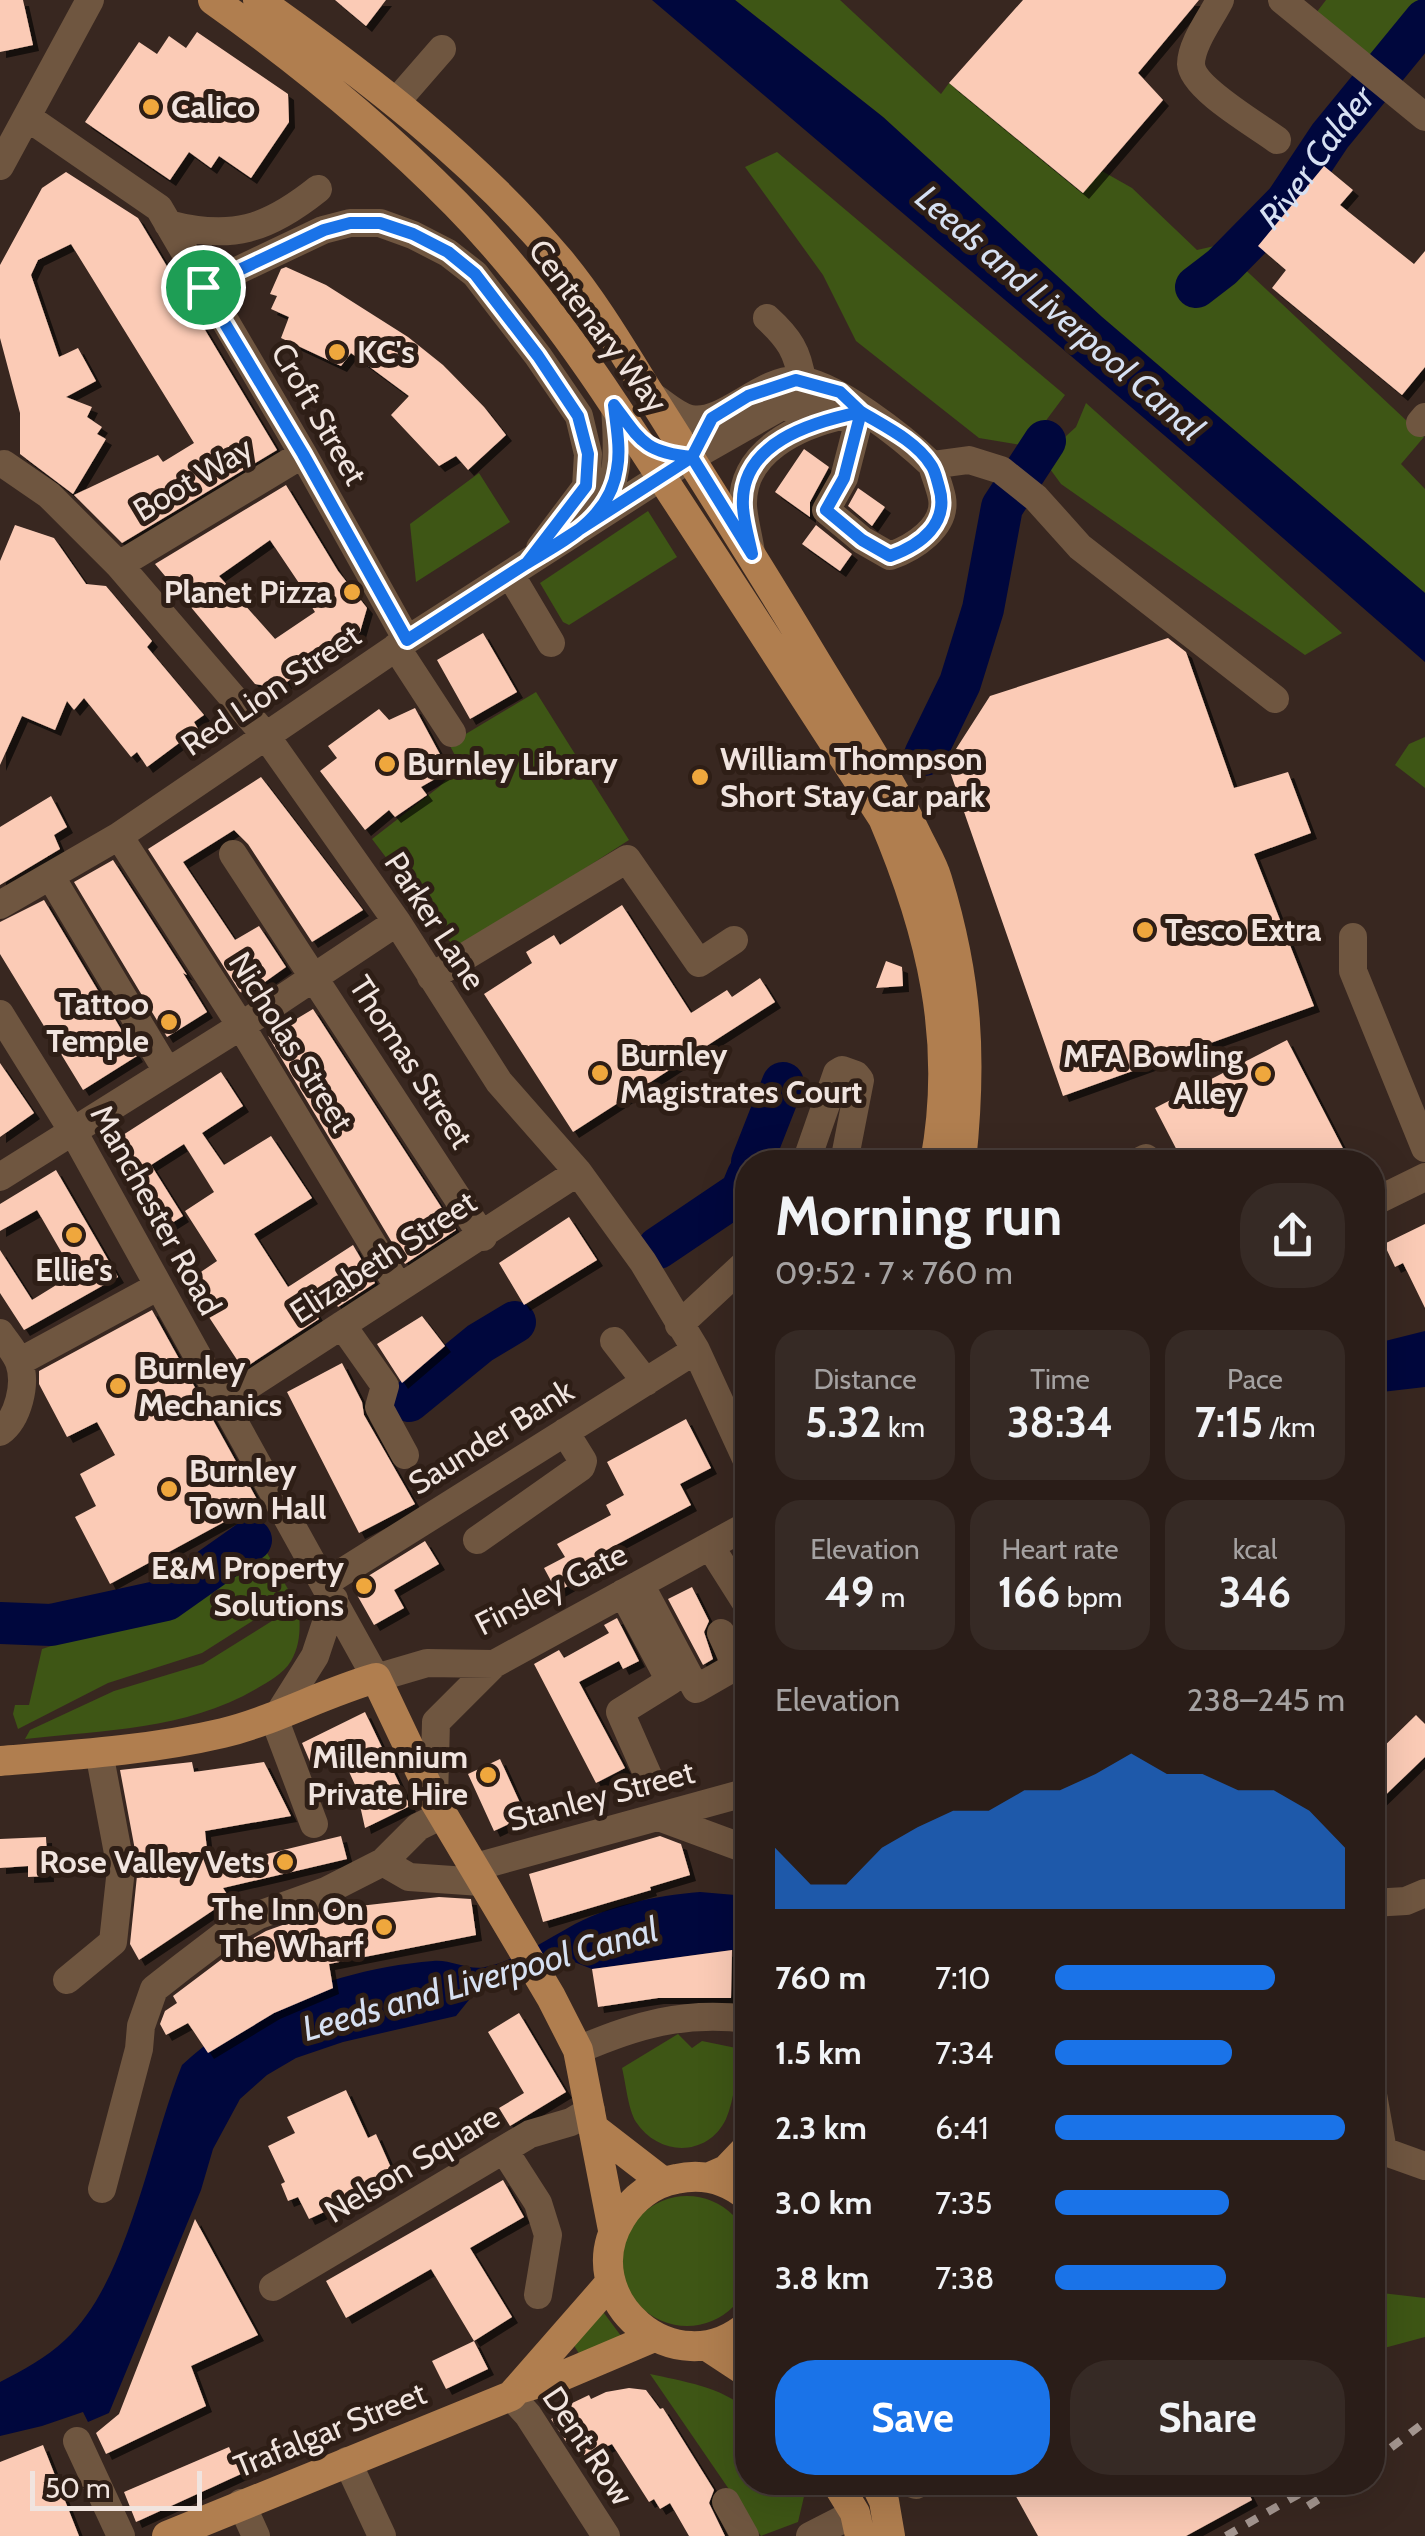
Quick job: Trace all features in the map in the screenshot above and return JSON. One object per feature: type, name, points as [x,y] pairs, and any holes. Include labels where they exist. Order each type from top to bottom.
[{"type":"main road","name":"Centenary Way","points":[[213,0],[378,129],[458,206],[532,290],[644,444],[883,818],[911,884],[954,1016],[968,1099],[962,1150]]},
{"type":"main road","name":"Centenary Way","points":[[258,0],[395,104],[482,180],[560,262],[625,352],[692,457],[903,807],[936,876],[962,979],[937,1150]]},
{"type":"main road","points":[[968,1099],[978,1150]]},
{"type":"main road","points":[[0,1762],[221,1733],[276,1717],[341,1688],[376,1678]]},
{"type":"main road","name":"Manchester Road","points":[[376,1678],[438,1808],[551,1997],[578,2050],[613,2230],[608,2253],[610,2283]]},
{"type":"main road","points":[[594,2120],[662,2181]]},
{"type":"main road","points":[[710,2177],[735,2161]]},
{"type":"main road","points":[[613,2230],[629,2204],[662,2181],[710,2177],[735,2187]]},
{"type":"main road","points":[[610,2283],[622,2310],[654,2337],[678,2346],[707,2346],[735,2336]]},
{"type":"main road","name":"Trafalgar Street","points":[[514,2392],[610,2283]]},
{"type":"main road","name":"Trafalgar Street","points":[[167,2536],[654,2337]]},
{"type":"main road","points":[[707,2346],[735,2364]]},
{"type":"main road","points":[[843,2495],[858,2524]]},
{"type":"main road","points":[[881,2495],[890,2536]]},
{"type":"street","points":[[0,166],[90,0]]},
{"type":"street","points":[[1220,0],[1194,50],[1191,65],[1197,82],[1276,140]]},
{"type":"street","points":[[1282,0],[1312,9],[1365,67],[1425,117]]},
{"type":"street","points":[[395,104],[442,49]]},
{"type":"street","name":"Croft Street","points":[[26,117],[159,208],[303,454],[401,644],[452,733]]},
{"type":"street","points":[[168,224],[199,233],[254,228],[293,209],[318,189]]},
{"type":"street","points":[[203,287],[324,230],[350,223],[380,223],[413,234],[448,252],[475,274],[578,416],[588,454],[586,486],[518,568],[551,643]]},
{"type":"street","points":[[767,318],[798,352],[802,382]]},
{"type":"street","points":[[650,394],[689,419],[712,418],[748,396],[796,380],[840,392],[932,465],[943,502],[936,524],[911,549],[890,556],[862,540],[826,510],[844,478],[861,412]]},
{"type":"street","name":"Red Lion Street","points":[[580,531],[608,498],[618,468],[614,405]]},
{"type":"street","name":"Red Lion Street","points":[[0,905],[119,836],[401,644],[692,457],[780,407],[819,405],[861,412]]},
{"type":"street","points":[[752,554],[743,504],[748,475],[758,459],[788,435],[815,422],[861,412]]},
{"type":"street","points":[[698,530],[687,486],[692,457],[712,418]]},
{"type":"street","points":[[644,444],[692,457]]},
{"type":"street","name":"Boot Way","points":[[119,565],[303,454]]},
{"type":"street","points":[[932,465],[968,460],[1001,470],[1036,498],[1080,547],[1275,699]]},
{"type":"street","name":"Parker Lane","points":[[2,461],[49,494],[119,565],[266,736],[397,922],[499,1082],[578,1172],[643,1262],[696,1350],[735,1435]]},
{"type":"street","name":"Nicholas Street","points":[[119,836],[241,1026],[400,1288]]},
{"type":"street","name":"Thomas Street","points":[[233,854],[483,1236]]},
{"type":"street","points":[[431,977],[628,859],[699,963],[734,940]]},
{"type":"street","points":[[51,876],[167,1071]]},
{"type":"street","points":[[0,1176],[74,1133],[397,922]]},
{"type":"street","points":[[1353,937],[1353,971],[1425,1148]]},
{"type":"street","name":"Manchester Road","points":[[0,1014],[74,1133],[376,1678]]},
{"type":"street","points":[[810,1150],[837,1073],[842,1070],[856,1075],[860,1086],[847,1150]]},
{"type":"street","name":"Elizabeth Street","points":[[225,1401],[578,1172]]},
{"type":"street","points":[[1385,1196],[1425,1176]]},
{"type":"street","points":[[679,1326],[735,1279]]},
{"type":"street","points":[[18,1362],[157,1286]]},
{"type":"street","points":[[342,1325],[385,1386],[379,1407],[404,1456]]},
{"type":"street","points":[[0,1333],[18,1362],[22,1386],[11,1424],[0,1432]]},
{"type":"street","points":[[614,1341],[646,1382]]},
{"type":"street","name":"Saunder Bank","points":[[329,1591],[564,1432],[696,1350]]},
{"type":"street","points":[[477,1540],[581,1468],[583,1461],[564,1432]]},
{"type":"street","name":"Finsley Gate","points":[[376,1678],[427,1664],[494,1664],[735,1532]]},
{"type":"street","points":[[710,1546],[735,1585]]},
{"type":"street","points":[[632,1589],[696,1689],[735,1667]]},
{"type":"street","points":[[632,1589],[670,1680],[620,1712],[649,1778]]},
{"type":"street","points":[[314,1824],[276,1717],[315,1656],[329,1591]]},
{"type":"street","points":[[721,1633],[735,1664]]},
{"type":"street","points":[[102,2190],[139,2049],[140,2026],[154,1990],[228,1932],[259,1915],[326,1891],[382,1862],[438,1808],[436,1722],[494,1664]]},
{"type":"street","points":[[67,1980],[113,1942],[121,1869],[99,1752]]},
{"type":"street","name":"Stanley Street","points":[[382,1862],[409,1877],[477,1875],[735,1796]]},
{"type":"street","points":[[659,1817],[735,1845]]},
{"type":"street","points":[[1385,1901],[1416,1897]]},
{"type":"street","points":[[578,2050],[642,2024],[712,2014],[735,2017]]},
{"type":"street","name":"Nelson Square","points":[[273,2287],[530,2134],[594,2120]]},
{"type":"street","points":[[504,2150],[538,2204],[548,2235],[538,2295]]},
{"type":"street","points":[[1385,2153],[1425,2166]]},
{"type":"street","name":"Dent Row","points":[[514,2392],[606,2536]]},
{"type":"street","points":[[77,2442],[120,2536]]},
{"type":"street","points":[[347,2461],[382,2536]]},
{"type":"street","points":[[726,2502],[746,2536]]},
{"type":"street","points":[[242,2503],[256,2536]]},
{"type":"street","points":[[810,2536],[858,2524]]},
{"type":"green space","points":[[735,0],[840,0],[941,94],[949,83],[1082,193],[1102,171],[1132,188],[1197,250],[1219,245],[1424,437],[1401,464],[1425,489],[1425,593],[1102,317],[883,117]]},
{"type":"green space","points":[[1326,0],[1422,0],[1372,66],[1313,17]]},
{"type":"green space","points":[[777,152],[1065,395],[1027,446],[979,438],[856,341],[823,275],[745,167]]},
{"type":"green space","points":[[1086,403],[1342,633],[1305,655],[1061,484],[1042,458],[1076,427]]},
{"type":"green space","points":[[479,473],[510,522],[416,582],[410,524]]},
{"type":"green space","points":[[648,511],[677,557],[569,625],[563,622],[540,583]]},
{"type":"green space","points":[[536,692],[629,840],[457,951],[372,839],[439,787],[460,765],[449,744]]},
{"type":"green space","points":[[1425,737],[1425,788],[1395,765],[1409,744]]},
{"type":"green space","points":[[267,1553],[292,1596],[202,1653],[108,1683],[18,1729],[13,1714],[15,1705],[29,1705],[42,1649],[162,1610]]},
{"type":"green space","points":[[291,1609],[299,1609],[300,1622],[291,1661],[270,1680],[229,1703],[144,1726],[25,1739],[30,1730],[114,1691],[203,1664]]},
{"type":"green space","points":[[678,2034],[692,2048],[702,2041],[735,2048],[735,2083],[726,2119],[708,2140],[696,2146],[683,2148],[657,2142],[636,2122],[622,2068]]},
{"type":"green space","points":[[687,2196],[712,2201],[733,2215],[733,2307],[712,2321],[687,2326],[662,2321],[641,2307],[627,2286],[622,2261],[627,2236],[641,2215],[662,2201]]},
{"type":"green space","points":[[1385,2293],[1425,2298],[1425,2337],[1385,2348]]},
{"type":"green space","points":[[601,2309],[627,2344],[583,2360],[573,2344]]},
{"type":"green space","points":[[650,2374],[714,2390],[735,2401],[735,2495],[804,2495],[798,2522],[761,2536]]},
{"type":"water","name":"Leeds and Liverpool Canal","points":[[652,0],[735,0],[883,117],[1102,317],[1425,593],[1425,662],[1198,464]]},
{"type":"water","points":[[1425,1331],[1425,1387],[1385,1392],[1385,1341]]},
{"type":"water","name":"Leeds and Liverpool Canal","points":[[700,1892],[735,1895],[735,1950],[592,1969],[564,1958],[503,1979],[473,1995],[456,2016],[343,2042],[296,2058],[267,2075],[240,2099],[213,2149],[201,2190],[109,2413],[88,2422],[83,2412],[0,2436],[0,2382],[50,2352],[87,2315],[121,2248],[182,2065],[208,2043],[266,2007],[331,1981],[433,1961],[485,1967],[517,1956],[583,1920],[649,1899]]},
{"type":"building","points":[[0,0],[23,0],[33,45],[0,52]]},
{"type":"building","points":[[335,0],[386,0],[366,26]]},
{"type":"building","points":[[1023,0],[1199,0],[1138,73],[1163,100],[1083,193],[949,83]]},
{"type":"building","name":"Calico","points":[[197,32],[288,94],[289,122],[251,178],[219,156],[211,168],[189,152],[170,180],[85,122],[139,42],[157,54],[169,36],[186,48]]},
{"type":"building","points":[[1324,166],[1353,190],[1340,205],[1414,264],[1425,251],[1425,367],[1402,395],[1272,288],[1286,270],[1258,246]]},
{"type":"building","points":[[66,172],[138,218],[277,450],[122,543],[74,495],[158,455],[163,462],[194,443],[71,244],[38,260],[31,275],[59,357],[78,348],[96,381],[66,397],[92,407],[87,417],[102,427],[97,434],[106,439],[73,494],[20,454],[20,413],[0,338],[0,265],[42,188]]},
{"type":"building","points":[[286,267],[326,285],[408,337],[443,365],[506,435],[468,470],[456,456],[439,466],[391,415],[409,396],[351,353],[341,366],[281,338],[289,317],[271,309],[277,296],[270,294],[281,269]]},
{"type":"building","points":[[804,449],[829,467],[810,502],[810,517],[775,492]]},
{"type":"building","points":[[286,485],[338,571],[367,608],[360,632],[278,688],[255,684],[155,564]],"holes":[[[270,540],[315,612],[275,639],[219,576]]]},
{"type":"building","points":[[858,488],[885,507],[872,526],[848,506]]},
{"type":"building","points":[[15,525],[54,538],[86,584],[106,586],[152,641],[147,647],[204,715],[194,722],[198,729],[147,767],[137,752],[131,757],[84,698],[74,710],[67,701],[55,730],[22,716],[0,765],[0,561]]},
{"type":"building","points":[[816,525],[852,554],[840,571],[802,544]]},
{"type":"building","points":[[483,633],[517,692],[470,719],[437,660]]},
{"type":"building","name":"Tesco Extra","points":[[1168,638],[1186,652],[1234,788],[1288,772],[1311,833],[1254,854],[1314,1006],[1063,1096],[947,763],[990,696]]},
{"type":"building","name":"Burnley Library","points":[[415,708],[449,771],[421,787],[427,795],[395,817],[389,810],[365,830],[320,771],[337,758],[328,746],[379,709],[389,720]]},
{"type":"building","points":[[261,777],[363,910],[312,942],[248,844],[234,830],[183,862],[235,940],[259,926],[286,967],[248,994],[240,992],[148,849]]},
{"type":"building","points":[[51,796],[67,827],[54,835],[60,849],[0,885],[0,827]]},
{"type":"building","points":[[113,860],[207,1012],[167,1037],[74,882]]},
{"type":"building","points":[[44,900],[137,1056],[83,1090],[0,954],[0,922]]},
{"type":"building","name":"Burnley Magistrates Court","points":[[622,905],[691,1013],[727,990],[732,997],[760,978],[775,1002],[573,1132],[484,994],[532,963],[526,952],[554,935],[560,945]]},
{"type":"building","points":[[886,961],[902,967],[903,986],[876,988]]},
{"type":"building","points":[[313,1009],[456,1230],[405,1264],[268,1036]]},
{"type":"building","name":"MFA Bowling Alley","points":[[1287,1040],[1344,1150],[1177,1150],[1155,1108]]},
{"type":"building","points":[[0,1063],[34,1113],[0,1137]]},
{"type":"building","points":[[221,1072],[243,1106],[202,1133],[224,1165],[271,1136],[312,1198],[254,1234],[288,1287],[353,1245],[375,1283],[338,1307],[330,1295],[312,1306],[319,1319],[243,1369],[186,1282],[217,1261],[185,1211],[214,1192],[184,1144],[151,1165],[183,1216],[164,1228],[112,1142]]},
{"type":"building","points":[[56,1170],[118,1277],[24,1330],[0,1293],[0,1250],[32,1300],[74,1274],[37,1210],[0,1231],[0,1204]]},
{"type":"building","points":[[569,1217],[597,1260],[524,1305],[499,1263]]},
{"type":"building","points":[[1425,1224],[1425,1308],[1403,1263],[1395,1267],[1385,1244]]},
{"type":"building","points":[[152,1310],[259,1503],[110,1584],[75,1517],[96,1506],[80,1474],[115,1455],[97,1422],[67,1437],[39,1384],[39,1371]]},
{"type":"building","points":[[422,1316],[445,1346],[402,1383],[377,1344]]},
{"type":"building","points":[[342,1363],[362,1402],[364,1415],[415,1504],[359,1533],[287,1392]]},
{"type":"building","points":[[686,1419],[711,1468],[680,1484],[691,1505],[599,1554],[605,1565],[557,1592],[544,1568],[565,1557],[557,1544],[611,1515],[606,1505],[624,1495],[607,1462]]},
{"type":"building","points":[[425,1541],[439,1564],[394,1590],[404,1608],[374,1625],[352,1586]]},
{"type":"building","points":[[692,1587],[709,1621],[704,1632],[713,1659],[703,1665],[668,1599]]},
{"type":"building","points":[[617,1618],[639,1661],[623,1669],[619,1661],[579,1682],[625,1768],[596,1783],[534,1664],[559,1650],[564,1658],[609,1633],[604,1625]]},
{"type":"building","points":[[365,1712],[410,1806],[365,1828],[359,1801],[362,1800],[339,1750],[311,1764],[302,1743]]},
{"type":"building","points":[[1416,1715],[1425,1724],[1425,1757],[1385,1795],[1385,1745]]},
{"type":"building","points":[[500,1759],[526,1816],[494,1831],[468,1774]]},
{"type":"building","points":[[192,1762],[194,1772],[264,1762],[291,1816],[205,1831],[209,1868],[341,1836],[347,1859],[223,1888],[230,1899],[139,1960],[130,1944],[138,1866],[120,1770]]},
{"type":"building","points":[[660,1836],[681,1844],[690,1875],[543,1922],[529,1874]]},
{"type":"building","points":[[46,1837],[48,1876],[28,1877],[28,1866],[0,1868],[0,1839]]},
{"type":"building","points":[[439,1897],[471,1899],[476,1935],[329,1964],[333,1988],[274,2013],[208,2053],[188,2023],[166,2035],[160,2024],[165,2011],[177,2003],[173,1996],[266,1931],[324,1910]]},
{"type":"building","points":[[732,1950],[731,1998],[658,1998],[598,2007],[592,1969]]},
{"type":"building","points":[[519,2013],[566,2092],[510,2126],[499,2108],[524,2093],[488,2032]]},
{"type":"building","points":[[346,2090],[368,2138],[376,2134],[396,2179],[309,2219],[298,2197],[288,2201],[281,2184],[285,2182],[268,2146],[295,2133],[287,2117]]},
{"type":"building","points":[[503,2180],[524,2217],[470,2248],[512,2317],[474,2341],[431,2269],[346,2318],[326,2281]]},
{"type":"building","points":[[195,2219],[258,2335],[191,2366],[206,2406],[106,2454],[96,2433],[119,2414]]},
{"type":"building","points":[[474,2341],[488,2369],[446,2389],[432,2361]]},
{"type":"building","points":[[629,2388],[646,2390],[663,2408],[714,2490],[709,2503],[725,2536],[689,2536],[670,2503],[660,2509],[654,2499],[649,2502],[612,2444],[585,2457],[576,2438],[567,2443],[551,2419],[589,2395],[591,2399]]},
{"type":"building","points":[[43,2445],[79,2536],[0,2536],[0,2462]]},
{"type":"building","points":[[229,2447],[241,2474],[136,2522],[124,2492]]},
{"type":"building","points":[[1015,2495],[1250,2495],[1252,2500],[1186,2536],[1038,2536]]},
{"type":"waterway","name":"River Calder","points":[[1196,287],[1222,267],[1286,202],[1330,136],[1425,20]]},
{"type":"waterway","name":"River Calder","points":[[925,755],[960,683],[983,609],[1002,507],[1045,441]]},
{"type":"waterway","name":"River Calder","points":[[757,1150],[783,1083]]},
{"type":"waterway","name":"River Calder","points":[[658,1248],[735,1196]]},
{"type":"waterway","name":"River Calder","points":[[409,1401],[480,1343],[515,1322]]},
{"type":"waterway","name":"River Calder","points":[[0,1623],[51,1625],[166,1600],[251,1540]]},
{"type":"railway","points":[[1385,2452],[1425,2422]]},
{"type":"railway","points":[[1226,2536],[1297,2495]]},
{"type":"railway","points":[[1308,2506],[1325,2495]]},
{"type":"place","name":"Calico","points":[[151,107]]},
{"type":"place","name":"KC's","points":[[337,352]]},
{"type":"place","name":"Planet Pizza","points":[[352,592]]},
{"type":"place","name":"Burnley Library","points":[[387,764]]},
{"type":"place","name":"William Thompson Short Stay Car park","points":[[700,777]]},
{"type":"place","name":"Tesco Extra","points":[[1145,930]]},
{"type":"place","name":"Tattoo Temple","points":[[169,1022]]},
{"type":"place","name":"Burnley Magistrates Court","points":[[600,1073]]},
{"type":"place","name":"MFA Bowling Alley","points":[[1263,1074]]},
{"type":"place","name":"Ellie's","points":[[74,1235]]},
{"type":"place","name":"Burnley Mechanics","points":[[118,1386]]},
{"type":"place","name":"Burnley Town Hall","points":[[169,1489]]},
{"type":"place","name":"E&M Property Solutions","points":[[364,1586]]},
{"type":"place","name":"Millennium Private Hire","points":[[488,1775]]},
{"type":"place","name":"Rose Valley Vets","points":[[285,1862]]},
{"type":"place","name":"The Inn On The Wharf","points":[[384,1927]]},
{"type":"route","points":[[203,287],[303,454],[407,640],[580,531],[692,457],[752,554],[743,504],[748,475],[758,459],[788,435],[815,422],[861,412],[906,441],[932,465],[943,502],[936,524],[911,549],[890,556],[862,540],[826,510],[844,478],[861,412],[840,392],[796,380],[748,396],[712,418],[692,457],[644,444],[614,405],[618,468],[608,498],[580,531],[527,563],[586,486],[588,454],[578,416],[475,274],[448,252],[413,234],[380,223],[350,223],[324,230],[203,287]]}]
